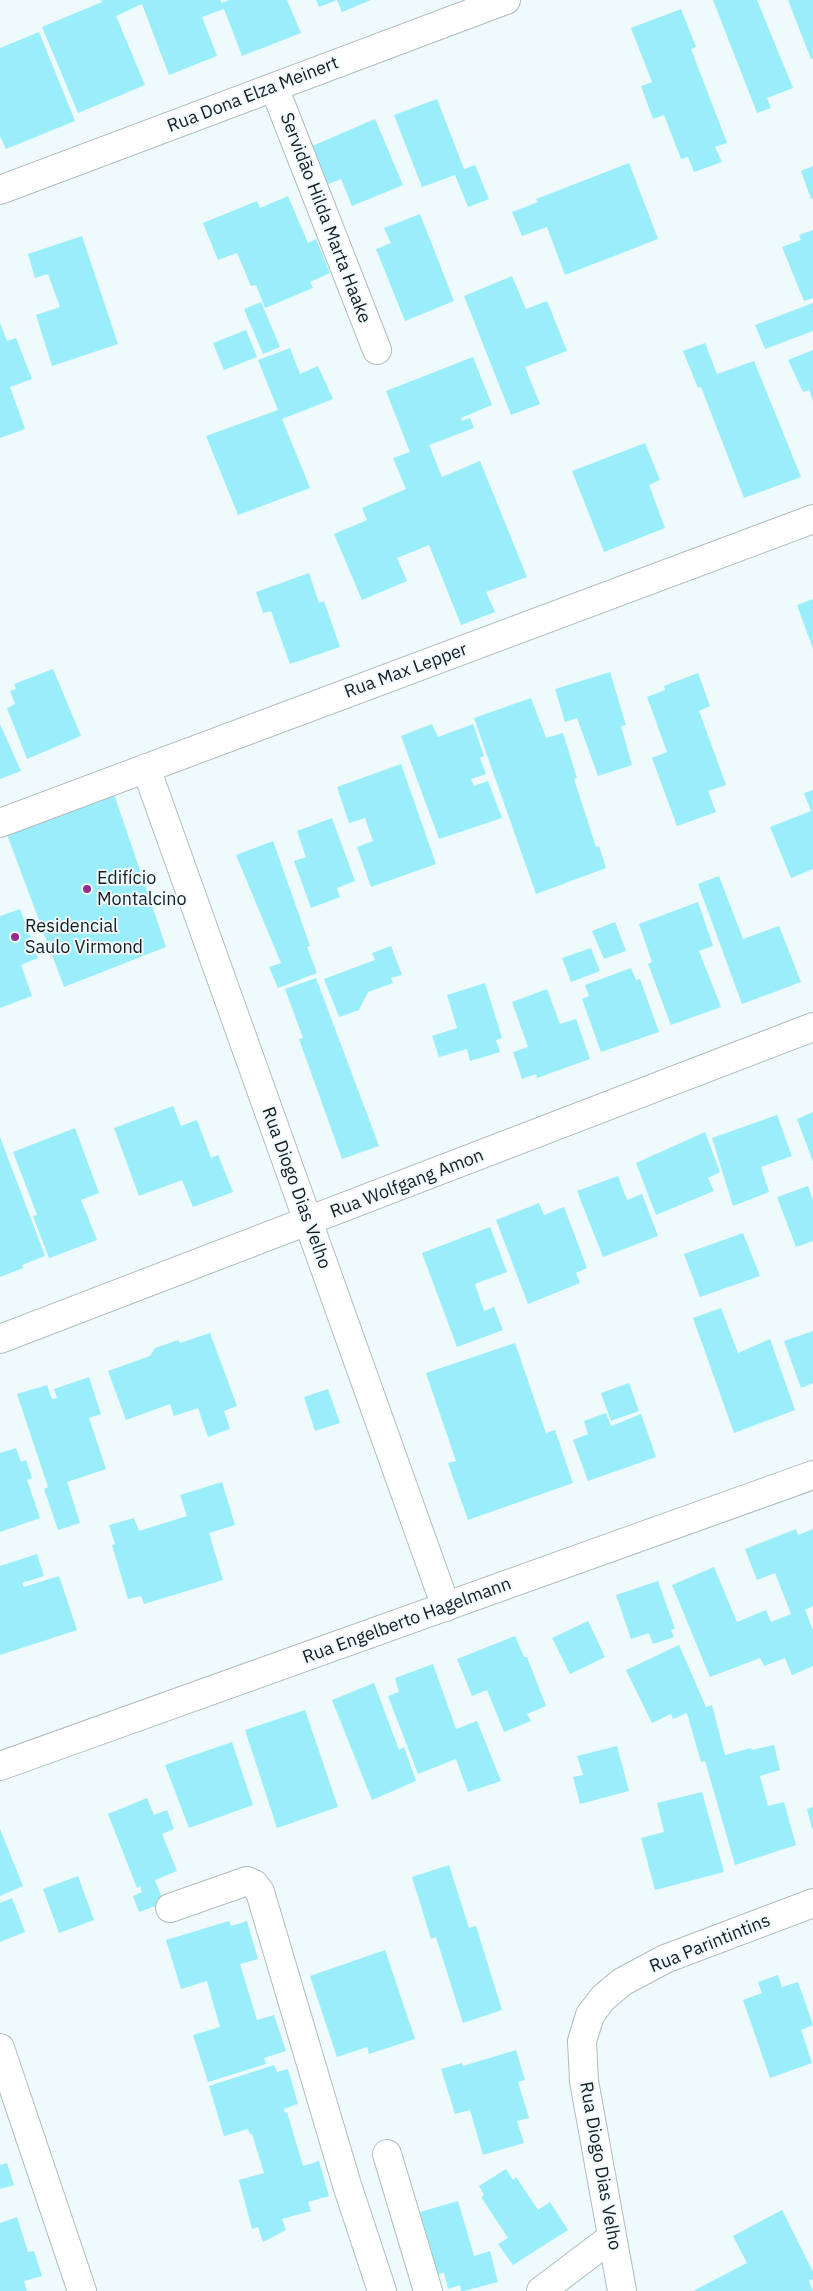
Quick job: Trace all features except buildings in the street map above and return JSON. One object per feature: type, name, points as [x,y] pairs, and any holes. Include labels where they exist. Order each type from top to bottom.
[{"type":"street","name":"Rua Dona Elza Meinert","points":[[0,190],[506,0]]},
{"type":"street","name":"Servidão Hilda Marta Haake","points":[[274,87],[377,350]]},
{"type":"street","name":"Rua Max Lepper","points":[[0,823],[813,519]]},
{"type":"street","name":"Rua Diogo Dias Velho","points":[[146,768],[446,1607]]},
{"type":"street","name":"Rua Wolfgang Amon","points":[[0,1339],[813,1027]]},
{"type":"street","name":"Rua Engelberto Hagelmann","points":[[0,1766],[813,1475]]},
{"type":"street","points":[[170,1908],[247,1881],[254,1884],[260,1892],[347,2185],[382,2291]]},
{"type":"street","name":"Rua Parintintins","points":[[582,2041],[590,2016],[603,1998],[622,1982],[665,1959],[813,1903]]},
{"type":"street","name":"Rua Diogo Dias Velho","points":[[582,2041],[584,2081],[622,2291]]},
{"type":"street","points":[[0,2048],[82,2291]]},
{"type":"street","points":[[387,2154],[428,2291]]},
{"type":"street","points":[[541,2291],[611,2238]]},
{"type":"place","name":"Edifício Montalcino","points":[[87,889]]},
{"type":"place","name":"Residencial Saulo Virmond","points":[[15,937]]}]
